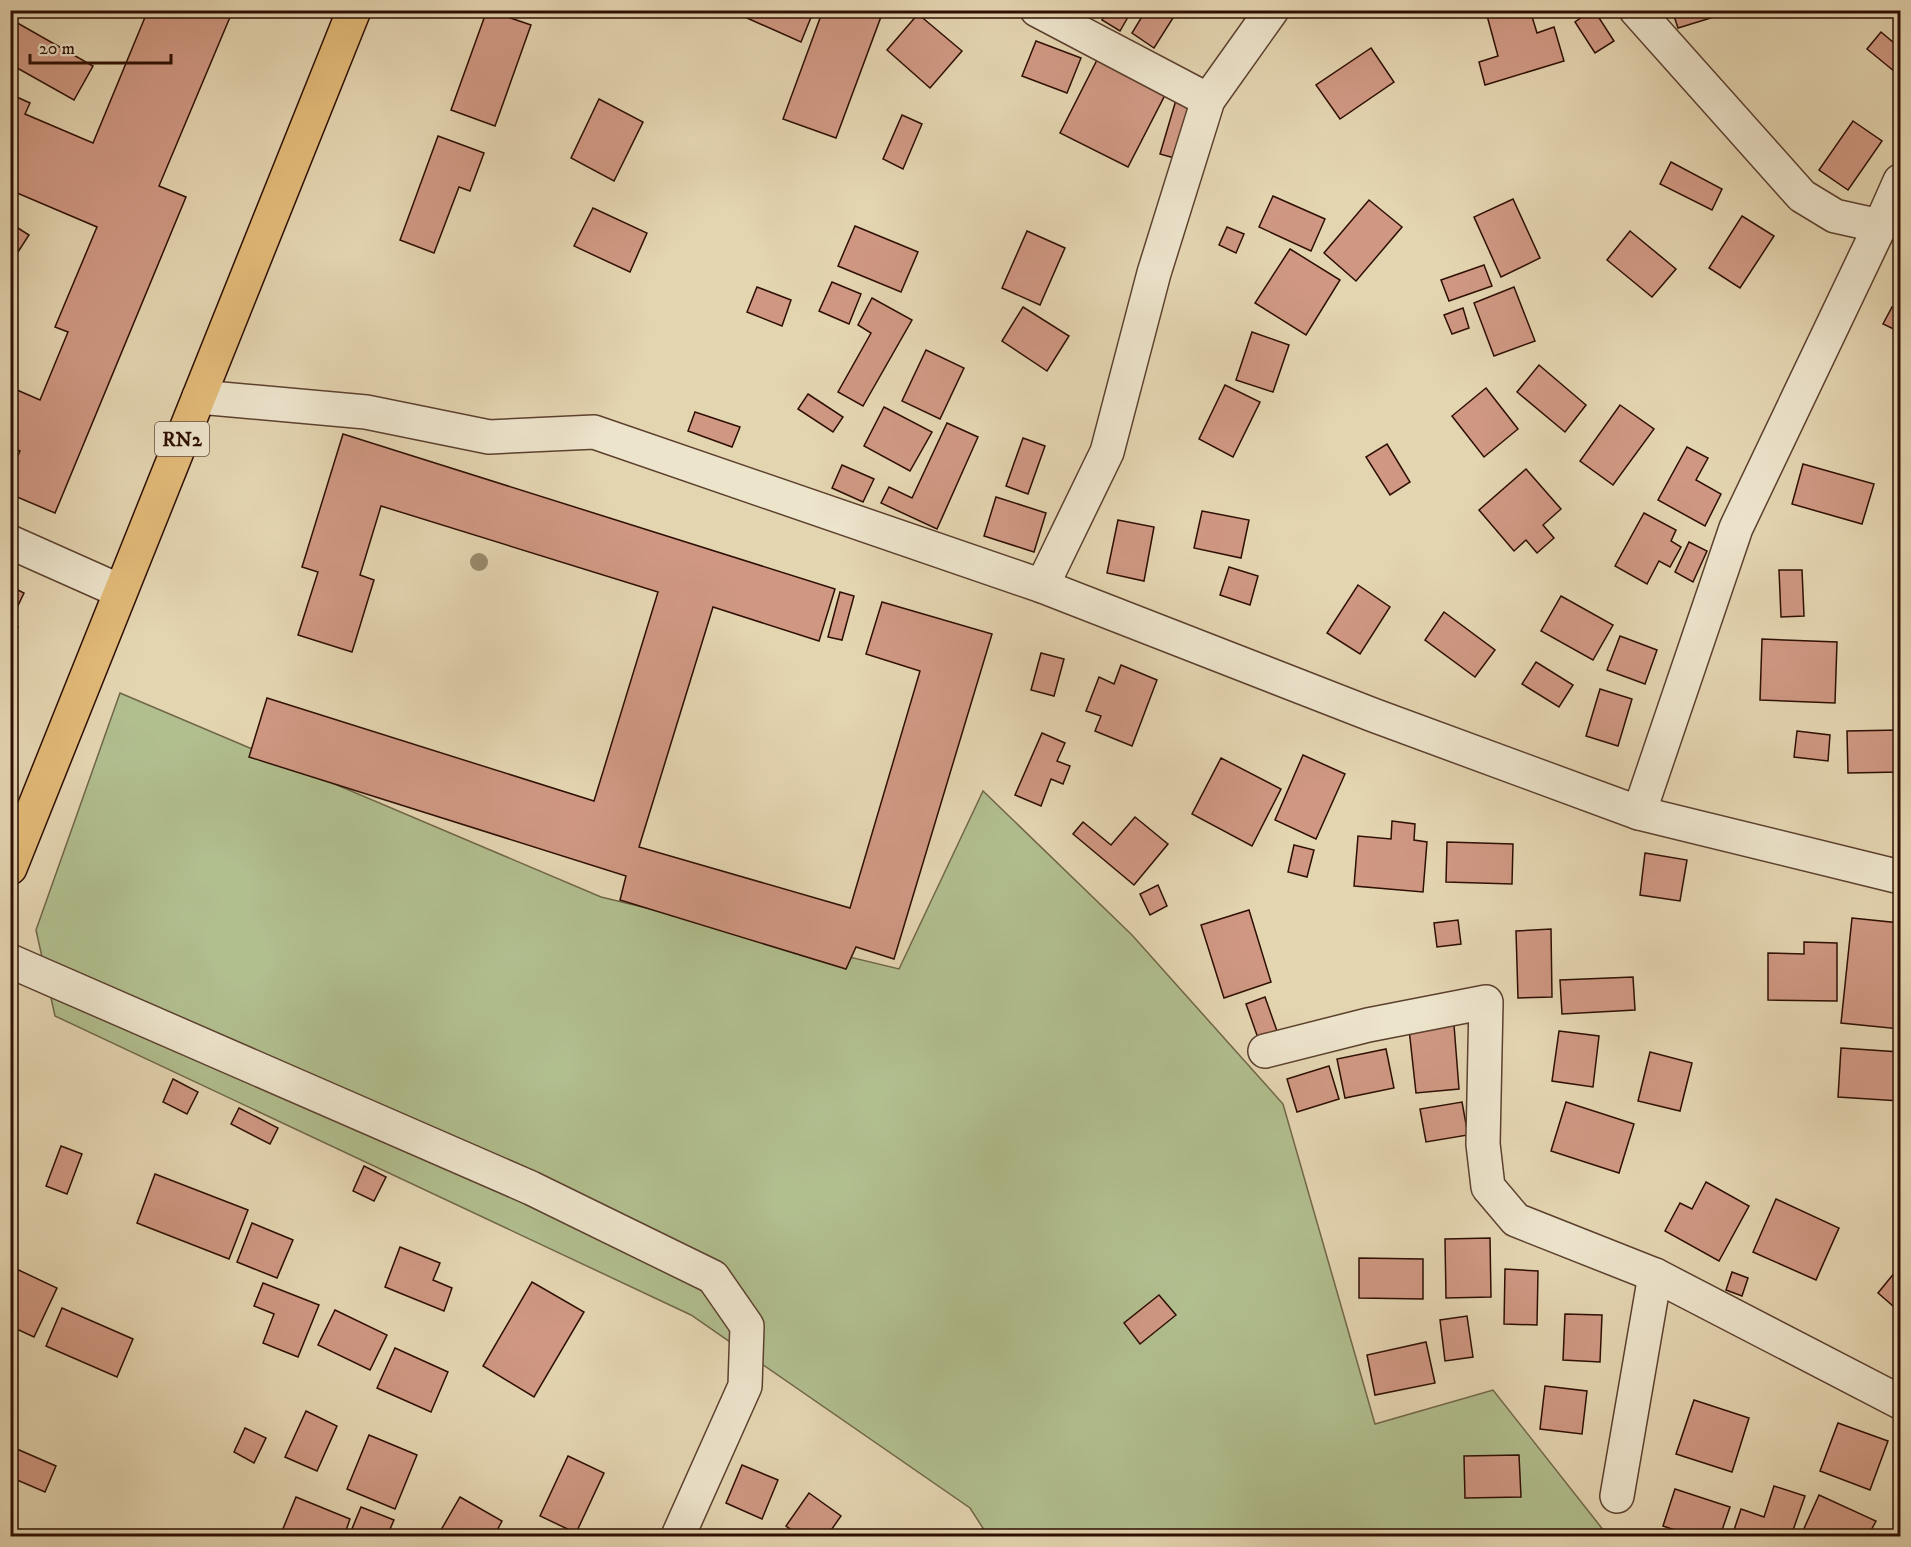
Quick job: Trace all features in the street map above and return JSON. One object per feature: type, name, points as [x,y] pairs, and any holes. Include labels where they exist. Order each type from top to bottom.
[{"type":"highway","name":"RN2","points":[[10,868],[354,10]]},
{"type":"street","points":[[1036,10],[1208,100]]},
{"type":"street","points":[[1042,586],[1107,452],[1154,273],[1208,100],[1272,10]]},
{"type":"street","points":[[1636,10],[1802,196],[1835,216],[1880,226]]},
{"type":"street","points":[[1639,813],[1736,528],[1900,181]]},
{"type":"street","points":[[199,397],[366,412],[489,437],[594,432],[1042,586],[1373,716],[1639,813],[1900,877]]},
{"type":"street","points":[[10,542],[120,591]]},
{"type":"street","points":[[10,961],[531,1188],[713,1277],[747,1326],[745,1386],[678,1536]]},
{"type":"street","points":[[1265,1051],[1368,1025],[1486,1002],[1483,1144],[1488,1187],[1516,1220],[1655,1275],[1900,1402]]},
{"type":"street","points":[[1617,1496],[1655,1275]]},
{"type":"green space","points":[[120,693],[601,897],[899,969],[983,791],[1132,935],[1283,1104],[1375,1424],[1493,1390],[1608,1536],[988,1536],[970,1508],[691,1315],[55,1016],[36,930]]},
{"type":"building","points":[[148,10],[233,10],[159,186],[186,197],[55,513],[10,494],[10,474],[20,451],[10,447],[10,387],[40,400],[68,332],[55,327],[97,227],[10,190],[10,94],[30,103],[25,114],[93,143]]},
{"type":"building","points":[[487,10],[531,25],[495,126],[451,110]]},
{"type":"building","points":[[729,10],[814,10],[801,42]]},
{"type":"building","points":[[823,10],[874,10],[882,14],[836,138],[783,119]]},
{"type":"building","points":[[1107,10],[1132,10],[1120,31],[1102,20]]},
{"type":"building","points":[[1146,10],[1178,10],[1154,48],[1132,33]]},
{"type":"building","points":[[1530,10],[1537,33],[1554,27],[1564,61],[1485,85],[1479,62],[1498,56],[1486,12]]},
{"type":"building","points":[[1592,10],[1614,41],[1595,53],[1575,22]]},
{"type":"building","points":[[1672,10],[1726,10],[1727,13],[1678,28]]},
{"type":"building","points":[[918,14],[962,51],[930,88],[887,50]]},
{"type":"building","points":[[14,21],[93,66],[74,100],[10,64],[10,28]]},
{"type":"building","points":[[1881,32],[1900,48],[1900,76],[1867,49]]},
{"type":"building","points":[[1036,41],[1081,58],[1067,93],[1022,76]]},
{"type":"building","points":[[1371,48],[1394,82],[1340,119],[1316,85]]},
{"type":"building","points":[[1097,60],[1165,95],[1128,167],[1060,133]]},
{"type":"building","points":[[599,99],[643,122],[614,181],[571,158]]},
{"type":"building","points":[[1176,100],[1193,105],[1178,159],[1160,154]]},
{"type":"building","points":[[902,115],[922,124],[903,169],[883,159]]},
{"type":"building","points":[[1853,121],[1882,141],[1848,190],[1819,170]]},
{"type":"building","points":[[438,136],[484,153],[470,191],[459,187],[434,253],[400,240]]},
{"type":"building","points":[[1671,162],[1722,189],[1712,210],[1660,184]]},
{"type":"building","points":[[1273,196],[1325,219],[1311,251],[1259,227]]},
{"type":"building","points":[[1513,199],[1540,258],[1501,277],[1474,217]]},
{"type":"building","points":[[1369,200],[1402,227],[1356,281],[1324,253]]},
{"type":"building","points":[[593,208],[647,233],[630,272],[574,246]]},
{"type":"building","points":[[1742,216],[1774,236],[1740,288],[1709,268]]},
{"type":"building","points":[[10,223],[29,235],[16,255],[10,252]]},
{"type":"building","points":[[855,226],[918,252],[901,292],[838,266]]},
{"type":"building","points":[[1227,227],[1244,234],[1236,253],[1219,245]]},
{"type":"building","points":[[1027,231],[1065,248],[1040,305],[1002,288]]},
{"type":"building","points":[[1630,231],[1676,269],[1652,297],[1607,260]]},
{"type":"building","points":[[1290,249],[1340,280],[1306,335],[1255,303]]},
{"type":"building","points":[[1484,265],[1492,286],[1449,301],[1441,280]]},
{"type":"building","points":[[832,282],[861,294],[849,324],[819,311]]},
{"type":"building","points":[[757,287],[791,300],[782,326],[747,312]]},
{"type":"building","points":[[1514,287],[1535,341],[1494,356],[1474,303]]},
{"type":"building","points":[[872,298],[912,320],[863,406],[838,392],[871,333],[858,325]]},
{"type":"building","points":[[1023,307],[1069,336],[1047,371],[1002,341]]},
{"type":"building","points":[[1892,307],[1900,311],[1900,332],[1883,324]]},
{"type":"building","points":[[1463,308],[1469,328],[1452,334],[1444,315]]},
{"type":"building","points":[[1252,332],[1289,345],[1273,392],[1236,380]]},
{"type":"building","points":[[926,350],[964,368],[940,419],[902,401]]},
{"type":"building","points":[[1539,365],[1586,405],[1565,432],[1517,392]]},
{"type":"building","points":[[1225,385],[1260,402],[1233,457],[1199,439]]},
{"type":"building","points":[[1486,388],[1518,429],[1484,457],[1452,416]]},
{"type":"building","points":[[808,394],[843,417],[833,432],[798,409]]},
{"type":"building","points":[[1620,405],[1654,429],[1613,485],[1580,461]]},
{"type":"building","points":[[884,407],[932,432],[910,471],[864,446]]},
{"type":"building","points":[[695,412],[740,427],[732,447],[688,431]]},
{"type":"building","points":[[947,423],[978,437],[937,529],[881,503],[889,487],[912,498]]},
{"type":"building","points":[[343,434],[835,589],[819,641],[713,607],[639,847],[850,908],[920,671],[866,654],[882,602],[992,634],[894,959],[856,947],[846,969],[620,900],[626,876],[249,757],[267,698],[594,801],[658,592],[381,506],[360,575],[374,580],[352,652],[298,635],[318,572],[302,567]]},
{"type":"building","points":[[1023,438],[1045,446],[1028,494],[1006,486]]},
{"type":"building","points":[[1387,444],[1410,482],[1390,495],[1366,457]]},
{"type":"building","points":[[1687,447],[1708,458],[1696,480],[1721,494],[1705,526],[1658,500]]},
{"type":"building","points":[[1803,464],[1874,484],[1862,524],[1792,504]]},
{"type":"building","points":[[842,465],[874,479],[863,502],[832,488]]},
{"type":"building","points":[[1526,469],[1561,509],[1543,525],[1554,538],[1537,553],[1526,540],[1514,551],[1479,510]]},
{"type":"building","points":[[996,497],[1046,513],[1034,552],[984,536]]},
{"type":"building","points":[[1202,511],[1249,520],[1241,558],[1194,548]]},
{"type":"building","points":[[1644,513],[1676,530],[1671,541],[1681,547],[1670,567],[1659,561],[1647,584],[1615,566]]},
{"type":"building","points":[[1118,520],[1154,527],[1144,581],[1107,573]]},
{"type":"building","points":[[1689,542],[1707,551],[1693,582],[1675,572]]},
{"type":"building","points":[[1229,567],[1258,576],[1250,605],[1220,595]]},
{"type":"building","points":[[1779,570],[1802,570],[1804,616],[1781,617]]},
{"type":"building","points":[[1358,585],[1390,607],[1360,654],[1327,633]]},
{"type":"building","points":[[10,586],[24,593],[10,622]]},
{"type":"building","points":[[840,592],[854,596],[842,640],[828,637]]},
{"type":"building","points":[[1561,596],[1613,625],[1593,660],[1541,631]]},
{"type":"building","points":[[1444,612],[1495,650],[1475,677],[1425,640]]},
{"type":"building","points":[[10,624],[18,627],[10,642]]},
{"type":"building","points":[[1620,636],[1657,650],[1645,684],[1607,670]]},
{"type":"building","points":[[1762,639],[1837,642],[1835,703],[1760,700]]},
{"type":"building","points":[[1041,653],[1064,659],[1054,696],[1031,690]]},
{"type":"building","points":[[1536,662],[1573,685],[1559,707],[1522,684]]},
{"type":"building","points":[[1121,665],[1157,680],[1132,746],[1095,731],[1101,716],[1086,711],[1099,677],[1114,684]]},
{"type":"building","points":[[1600,689],[1632,699],[1618,746],[1586,736]]},
{"type":"building","points":[[1900,730],[1900,772],[1848,773],[1847,731]]},
{"type":"building","points":[[1797,731],[1830,735],[1828,761],[1794,757]]},
{"type":"building","points":[[1042,733],[1065,743],[1057,761],[1070,766],[1063,784],[1051,779],[1041,806],[1015,795]]},
{"type":"building","points":[[1303,755],[1345,774],[1316,839],[1275,820]]},
{"type":"building","points":[[1221,758],[1281,789],[1252,846],[1192,814]]},
{"type":"building","points":[[1135,817],[1168,844],[1134,885],[1073,834],[1083,822],[1111,845]]},
{"type":"building","points":[[1392,821],[1415,824],[1414,840],[1427,842],[1423,892],[1354,886],[1358,836],[1391,839]]},
{"type":"building","points":[[1447,842],[1513,844],[1512,884],[1446,882]]},
{"type":"building","points":[[1294,845],[1314,850],[1307,877],[1288,872]]},
{"type":"building","points":[[1645,853],[1687,860],[1680,901],[1640,895]]},
{"type":"building","points":[[1158,885],[1167,906],[1150,915],[1140,894]]},
{"type":"building","points":[[1249,910],[1271,982],[1224,998],[1201,925]]},
{"type":"building","points":[[1852,918],[1900,923],[1900,1029],[1841,1023]]},
{"type":"building","points":[[1458,920],[1461,944],[1437,947],[1434,923]]},
{"type":"building","points":[[1551,929],[1552,997],[1518,998],[1516,931]]},
{"type":"building","points":[[1804,942],[1837,943],[1837,1001],[1768,1000],[1768,953],[1804,954]]},
{"type":"building","points":[[1633,977],[1635,1010],[1562,1014],[1560,980]]},
{"type":"building","points":[[1265,997],[1277,1031],[1258,1038],[1246,1004]]},
{"type":"building","points":[[1454,1025],[1459,1089],[1416,1093],[1409,1029]]},
{"type":"building","points":[[1559,1031],[1599,1036],[1593,1087],[1552,1081]]},
{"type":"building","points":[[1841,1048],[1900,1052],[1900,1101],[1838,1097]]},
{"type":"building","points":[[1386,1049],[1394,1088],[1345,1098],[1337,1059]]},
{"type":"building","points":[[1650,1052],[1692,1063],[1680,1111],[1638,1101]]},
{"type":"building","points":[[1329,1066],[1339,1099],[1297,1112],[1287,1079]]},
{"type":"building","points":[[173,1079],[198,1092],[187,1114],[163,1102]]},
{"type":"building","points":[[1462,1102],[1468,1135],[1426,1142],[1420,1109]]},
{"type":"building","points":[[1566,1102],[1634,1124],[1619,1173],[1551,1151]]},
{"type":"building","points":[[239,1108],[278,1128],[270,1144],[231,1124]]},
{"type":"building","points":[[61,1146],[82,1154],[67,1194],[46,1186]]},
{"type":"building","points":[[364,1166],[386,1177],[374,1201],[353,1191]]},
{"type":"building","points":[[155,1174],[248,1210],[229,1259],[137,1223]]},
{"type":"building","points":[[1706,1182],[1749,1206],[1719,1261],[1665,1231],[1680,1203],[1692,1209]]},
{"type":"building","points":[[1776,1199],[1839,1228],[1816,1280],[1753,1252]]},
{"type":"building","points":[[252,1223],[293,1240],[277,1278],[237,1262]]},
{"type":"building","points":[[1490,1238],[1491,1297],[1446,1298],[1445,1239]]},
{"type":"building","points":[[400,1247],[440,1263],[433,1280],[452,1288],[444,1311],[385,1287]]},
{"type":"building","points":[[1359,1258],[1423,1259],[1423,1299],[1359,1298]]},
{"type":"building","points":[[10,1266],[57,1288],[34,1337],[10,1326]]},
{"type":"building","points":[[1900,1266],[1900,1312],[1878,1293]]},
{"type":"building","points":[[1505,1269],[1538,1271],[1537,1325],[1504,1324]]},
{"type":"building","points":[[1732,1272],[1748,1278],[1742,1296],[1726,1290]]},
{"type":"building","points":[[532,1282],[584,1312],[534,1397],[483,1366]]},
{"type":"building","points":[[263,1283],[319,1305],[298,1357],[263,1343],[274,1314],[254,1306]]},
{"type":"building","points":[[1159,1295],[1176,1315],[1140,1344],[1124,1323]]},
{"type":"building","points":[[62,1308],[133,1339],[117,1377],[46,1346]]},
{"type":"building","points":[[335,1310],[387,1335],[370,1370],[318,1345]]},
{"type":"building","points":[[1565,1314],[1602,1315],[1600,1362],[1563,1360]]},
{"type":"building","points":[[1467,1316],[1473,1357],[1445,1361],[1440,1320]]},
{"type":"building","points":[[1426,1342],[1435,1383],[1375,1395],[1367,1355]]},
{"type":"building","points":[[395,1348],[448,1372],[431,1412],[377,1388]]},
{"type":"building","points":[[1545,1386],[1587,1391],[1582,1434],[1540,1429]]},
{"type":"building","points":[[1694,1400],[1749,1418],[1732,1472],[1676,1454]]},
{"type":"building","points":[[306,1411],[337,1426],[317,1471],[285,1457]]},
{"type":"building","points":[[1838,1423],[1888,1441],[1870,1490],[1820,1471]]},
{"type":"building","points":[[245,1428],[266,1438],[254,1463],[234,1452]]},
{"type":"building","points":[[369,1435],[417,1455],[395,1509],[347,1489]]},
{"type":"building","points":[[10,1446],[56,1466],[45,1492],[10,1477]]},
{"type":"building","points":[[1519,1455],[1521,1497],[1465,1498],[1464,1456]]},
{"type":"building","points":[[568,1456],[604,1473],[576,1533],[540,1516]]},
{"type":"building","points":[[742,1465],[778,1480],[762,1519],[726,1503]]},
{"type":"building","points":[[1774,1486],[1805,1496],[1791,1536],[1732,1536],[1741,1509],[1764,1517]]},
{"type":"building","points":[[1675,1489],[1730,1507],[1720,1536],[1692,1536],[1663,1526]]},
{"type":"building","points":[[809,1493],[841,1516],[827,1536],[800,1536],[786,1526]]},
{"type":"building","points":[[1819,1495],[1876,1521],[1868,1536],[1810,1536],[1802,1533]]},
{"type":"building","points":[[296,1497],[350,1519],[344,1536],[280,1536]]},
{"type":"building","points":[[460,1497],[502,1521],[494,1536],[452,1536],[441,1530]]},
{"type":"building","points":[[361,1507],[394,1520],[387,1536],[349,1536]]}]
